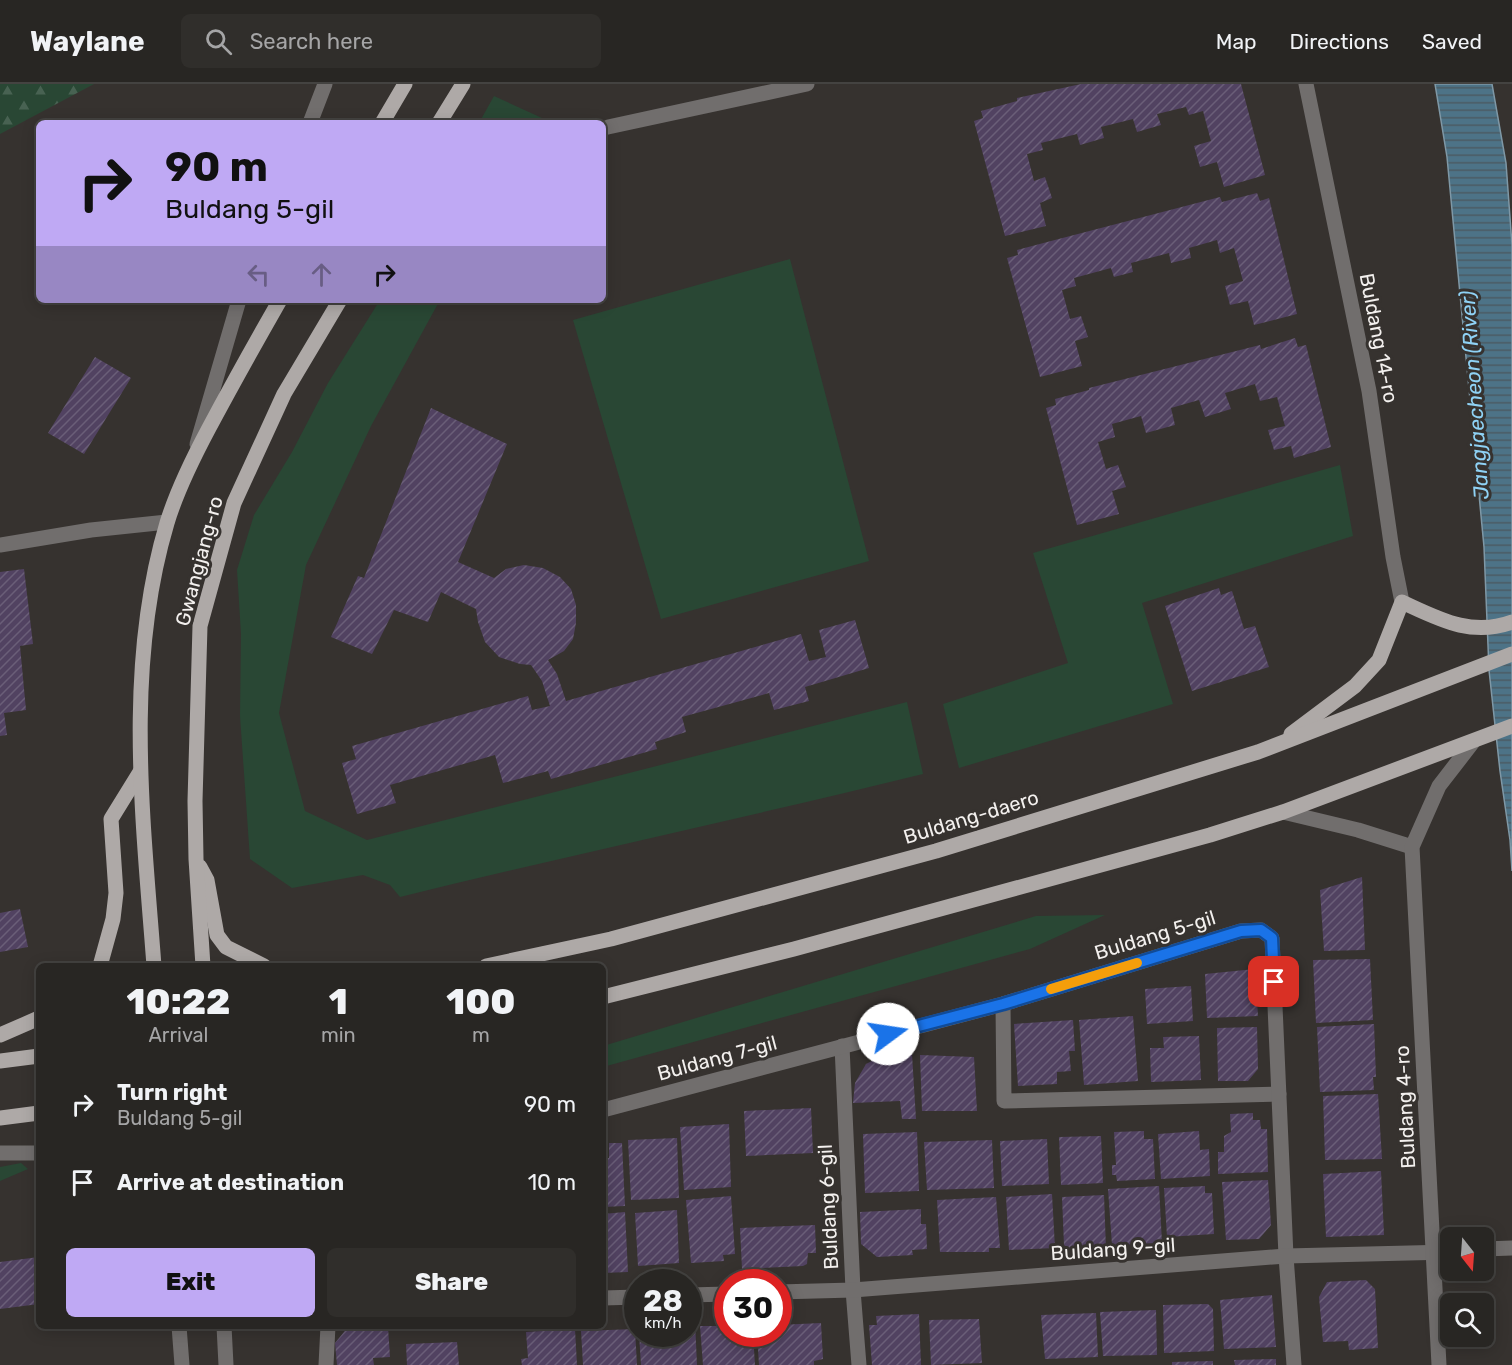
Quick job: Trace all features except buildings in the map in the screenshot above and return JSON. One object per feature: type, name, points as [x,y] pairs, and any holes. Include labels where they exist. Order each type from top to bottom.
[{"type":"main road","points":[[383,120],[405,84]]},
{"type":"main road","points":[[441,120],[463,84]]},
{"type":"main road","name":"Gwangjang-ro","points":[[154,963],[140,772],[141,685],[148,599],[167,522],[193,459],[278,303]]},
{"type":"main road","name":"Gwangjang-ro","points":[[203,963],[195,801],[200,626],[234,503],[284,394],[338,303]]},
{"type":"main road","points":[[1277,745],[1355,686],[1379,660],[1402,602],[1443,621],[1467,627],[1496,628],[1512,622]]},
{"type":"main road","name":"Buldang-daero","points":[[500,963],[611,939],[936,851],[1277,745],[1512,654]]},
{"type":"main road","points":[[606,997],[806,946],[1210,835],[1283,812],[1512,726]]},
{"type":"main road","points":[[103,963],[114,919],[116,892],[111,819],[140,772]]},
{"type":"main road","points":[[196,859],[207,880],[218,935],[226,947],[258,963]]},
{"type":"main road","points":[[0,1035],[36,1019]]},
{"type":"main road","points":[[0,1061],[36,1056]]},
{"type":"main road","points":[[0,1118],[36,1113]]},
{"type":"street","points":[[311,120],[325,84]]},
{"type":"street","points":[[608,127],[807,84]]},
{"type":"street","name":"Buldang 14-ro","points":[[1306,84],[1369,391],[1393,557],[1402,602]]},
{"type":"street","points":[[193,459],[238,303]]},
{"type":"street","points":[[0,545],[91,530],[167,522]]},
{"type":"street","points":[[1283,812],[1358,830],[1412,847],[1439,786],[1473,742]]},
{"type":"street","name":"Buldang 4-ro","points":[[1412,847],[1435,1253],[1439,1365]]},
{"type":"street","name":"Buldang 5-gil","points":[[842,1046],[1003,1004],[1241,931],[1261,930],[1272,938],[1294,1365]]},
{"type":"street","points":[[1003,1004],[1004,1101],[1279,1094]]},
{"type":"street","name":"Buldang 7-gil","points":[[606,1109],[842,1046]]},
{"type":"street","name":"Buldang 6-gil","points":[[842,1046],[853,1290],[859,1365]]},
{"type":"street","points":[[0,1152],[36,1153]]},
{"type":"street","points":[[1494,1249],[1512,1248]]},
{"type":"street","name":"Buldang 9-gil","points":[[792,1292],[853,1290],[1287,1256],[1440,1253]]},
{"type":"street","points":[[606,1298],[624,1297]]},
{"type":"street","points":[[179,1329],[182,1365]]},
{"type":"street","points":[[224,1329],[226,1365]]},
{"type":"street","points":[[326,1365],[328,1329]]},
{"type":"green space","points":[[0,84],[94,84],[0,134]]},
{"type":"green space","points":[[494,96],[546,120],[481,120]]},
{"type":"green space","points":[[790,259],[869,561],[661,619],[573,320]]},
{"type":"green space","points":[[378,303],[438,303],[371,426],[306,565],[279,713],[305,811],[367,840],[907,702],[923,774],[400,897],[390,885],[363,875],[292,888],[250,859],[240,716],[241,634],[237,570],[254,515],[292,452],[328,383]]},
{"type":"green space","points":[[1340,465],[1353,536],[1142,603],[1173,704],[959,768],[943,704],[1068,663],[1033,553]]},
{"type":"green space","points":[[1105,915],[1030,949],[606,1066],[606,1045],[1036,916]]},
{"type":"green space","points":[[21,1163],[28,1169],[0,1181],[0,1167]]},
{"type":"water","name":"Jangjaecheon (River)","points":[[1435,84],[1492,84],[1506,163],[1512,245],[1512,871],[1489,670],[1484,547],[1447,157]]},
{"type":"slow traffic","points":[[1051,989],[1137,963]]},
{"type":"route","points":[[888,1034],[1003,1004],[1241,931],[1261,930],[1272,938],[1274,982]]}]
